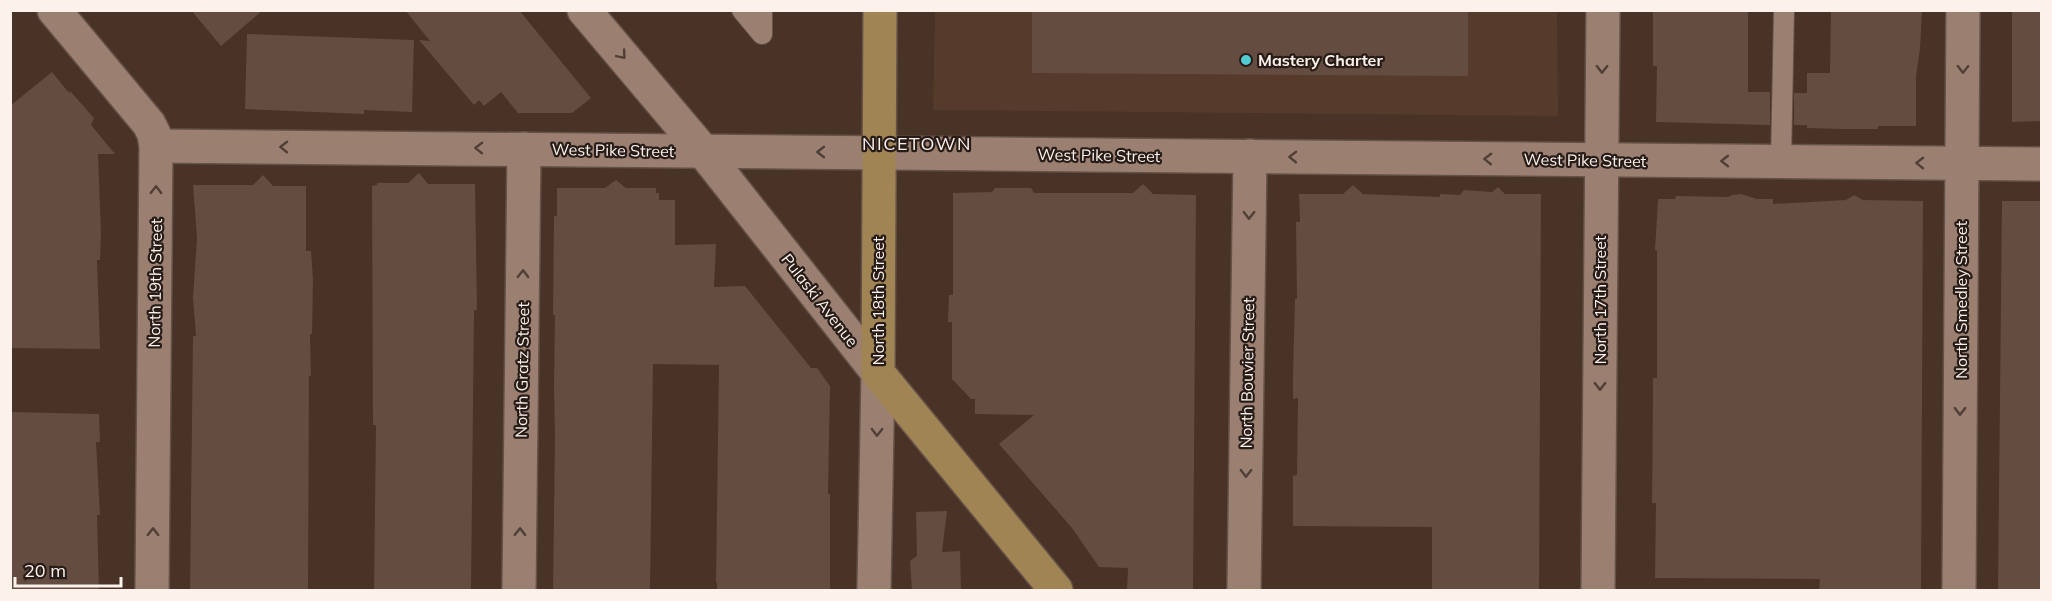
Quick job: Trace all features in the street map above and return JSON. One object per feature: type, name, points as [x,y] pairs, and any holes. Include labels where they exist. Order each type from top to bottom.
[{"type":"street","name":"North 19th Street","points":[[54,10],[149,124],[154,134],[156,146],[152,591]]},
{"type":"street","name":"Pulaski Avenue","points":[[584,10],[703,151],[878,374],[1056,591]]},
{"type":"street","name":"North 18th Street","points":[[874,591],[880,10]]},
{"type":"street","name":"North 17th Street","points":[[1598,591],[1603,10]]},
{"type":"street","name":"North Smedley Street","points":[[1959,591],[1963,10]]},
{"type":"street","name":"West Pike Street","points":[[156,146],[2042,164]]},
{"type":"street","name":"North Gratz Street","points":[[519,591],[524,149]]},
{"type":"street","name":"North Bouvier Street","points":[[1244,591],[1250,156]]},
{"type":"lane","points":[[742,10],[762,34],[762,10]]},
{"type":"lane","points":[[1781,161],[1784,10]]},
{"type":"shaded area","name":"Mastery Charter","points":[[935,11],[1557,11],[1558,116],[933,110]]},
{"type":"building","points":[[191,10],[263,10],[221,46]]},
{"type":"building","points":[[405,10],[519,10],[591,98],[572,113],[518,113],[501,92],[484,106],[479,100],[474,105],[419,40],[430,41]]},
{"type":"building","points":[[1032,10],[1468,10],[1468,76],[1032,73]]},
{"type":"building","points":[[1653,10],[1748,10],[1748,92],[1770,92],[1770,125],[1656,122],[1657,66],[1653,66]]},
{"type":"building","points":[[1831,10],[1922,10],[1916,76],[1916,126],[1841,129],[1807,128],[1807,125],[1794,125],[1794,93],[1807,93],[1807,73],[1830,73]]},
{"type":"building","points":[[2012,10],[2042,10],[2042,121],[2012,122]]},
{"type":"building","points":[[247,34],[414,40],[412,112],[364,110],[364,114],[245,109]]},
{"type":"building","points":[[52,72],[94,118],[91,125],[115,154],[98,154],[101,234],[100,260],[97,260],[100,349],[10,348],[10,106]]},
{"type":"building","points":[[419,173],[428,184],[475,184],[477,310],[474,310],[471,591],[374,591],[376,425],[373,425],[372,186],[377,183],[408,183]]},
{"type":"building","points":[[263,175],[273,186],[306,186],[306,251],[311,251],[313,280],[312,334],[310,334],[311,376],[309,376],[308,591],[190,591],[193,336],[196,336],[193,298],[197,238],[193,185],[253,185]]},
{"type":"building","points":[[616,180],[626,188],[656,188],[659,200],[675,200],[675,245],[716,244],[714,287],[745,286],[811,368],[817,368],[830,386],[828,494],[830,494],[830,591],[717,591],[719,365],[653,364],[650,591],[553,591],[555,315],[553,315],[554,216],[557,216],[557,188],[605,188]]},
{"type":"building","points":[[1143,184],[1153,194],[1196,195],[1193,591],[1127,591],[1128,568],[1099,567],[1072,528],[999,444],[1034,415],[975,414],[975,399],[971,399],[952,379],[952,322],[948,322],[949,295],[953,295],[953,193],[992,192],[995,188],[1031,188],[1034,193],[1133,193]]},
{"type":"building","points":[[1353,185],[1363,194],[1440,197],[1440,194],[1460,195],[1464,190],[1492,192],[1498,187],[1505,194],[1541,194],[1539,591],[1432,591],[1432,527],[1293,526],[1293,476],[1297,475],[1298,398],[1293,399],[1293,373],[1295,299],[1297,299],[1296,222],[1300,222],[1299,194],[1343,194]]},
{"type":"building","points":[[1741,194],[1757,199],[1773,199],[1773,204],[1846,200],[1854,195],[1863,200],[1923,201],[1921,591],[1819,591],[1820,579],[1655,578],[1656,503],[1652,503],[1653,378],[1657,378],[1657,251],[1655,250],[1658,199],[1675,199],[1676,196],[1728,197]]},
{"type":"building","points":[[2002,201],[2042,201],[2042,591],[1998,591]]},
{"type":"building","points":[[10,412],[99,414],[100,442],[96,442],[100,515],[97,515],[99,591],[10,591]]},
{"type":"building","points":[[947,511],[942,552],[960,551],[961,591],[912,591],[910,561],[917,556],[916,512]]},
{"type":"place","name":"Mastery Charter","points":[[1246,60]]},
{"type":"district","name":"NICETOWN","points":[[917,143]]}]
